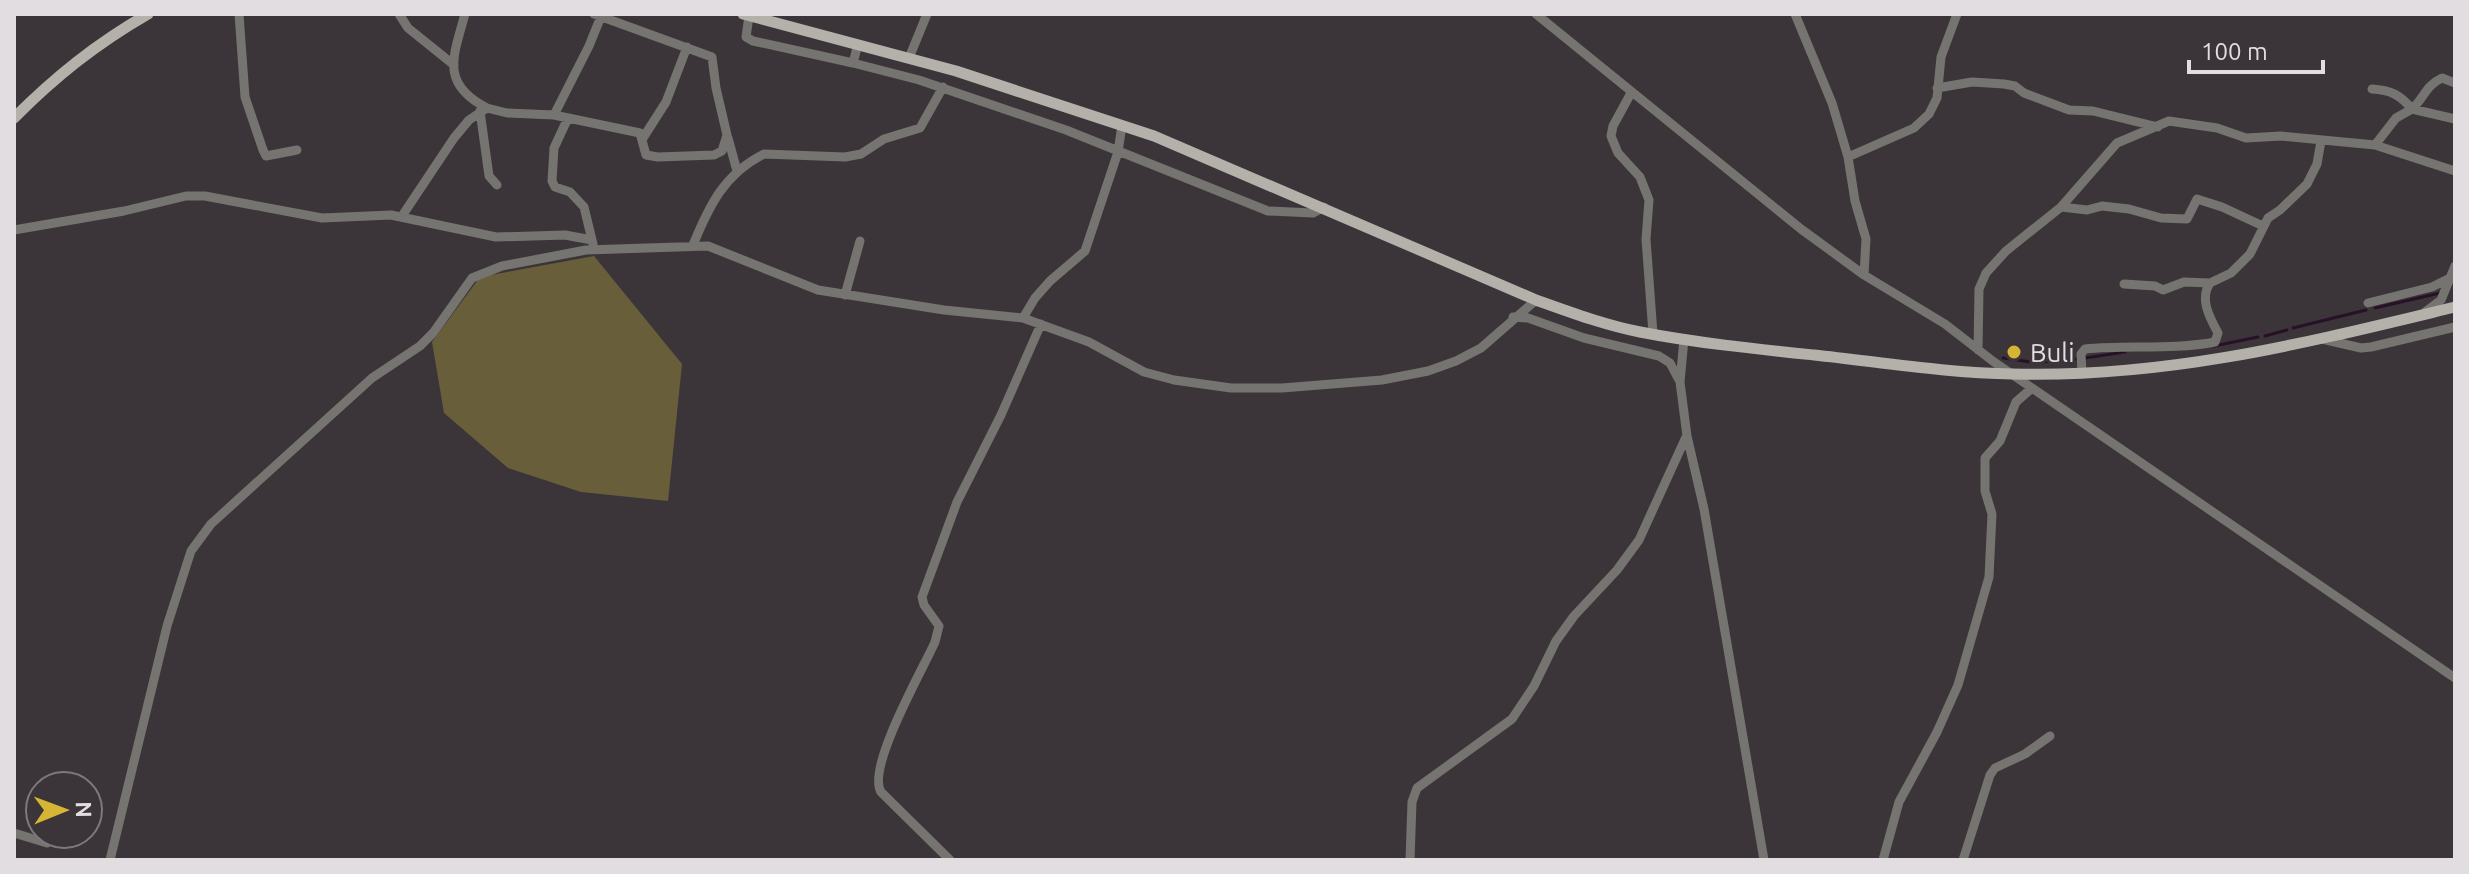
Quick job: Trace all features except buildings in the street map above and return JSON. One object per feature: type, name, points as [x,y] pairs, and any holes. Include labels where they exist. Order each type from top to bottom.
[{"type":"main road","points":[[14,118],[78,59],[148,14]]},
{"type":"main road","points":[[746,15],[1001,84],[1122,125],[1324,207],[1536,300],[1586,318],[1653,334],[1938,369],[2012,374],[2082,373],[2209,362],[2455,307]]},
{"type":"street","points":[[239,14],[245,97],[263,150],[266,156],[297,150]]},
{"type":"street","points":[[399,14],[408,28],[454,65]]},
{"type":"street","points":[[465,14],[454,65],[457,85],[468,99],[483,110],[554,115],[640,133],[646,155],[658,157],[714,155],[722,151],[727,135]]},
{"type":"street","points":[[909,58],[927,14]]},
{"type":"street","points":[[1536,14],[1801,229],[1864,275],[1945,324],[2032,388],[2455,678]]},
{"type":"street","points":[[1795,14],[1832,103],[1848,157],[1855,201],[1866,239],[1864,275]]},
{"type":"street","points":[[1848,157],[1914,128],[1934,107],[1941,57],[1957,14]]},
{"type":"street","points":[[554,115],[599,15],[712,57],[716,88],[737,171]]},
{"type":"street","points":[[746,15],[746,37],[753,41],[943,87],[1066,130],[1268,211],[1313,213],[1324,207]]},
{"type":"street","points":[[853,63],[858,44]]},
{"type":"street","points":[[643,138],[666,102],[687,47]]},
{"type":"street","points":[[2375,145],[2396,118],[2420,102],[2430,84],[2442,78],[2455,83]]},
{"type":"street","points":[[1937,88],[1972,82],[2004,84],[2069,110],[2093,111],[2158,127]]},
{"type":"street","points":[[693,245],[710,203],[737,171],[764,154],[845,157],[861,154],[884,139],[920,128],[943,87]]},
{"type":"street","points":[[2372,89],[2388,90],[2403,98],[2412,109],[2455,119]]},
{"type":"street","points":[[1631,93],[1613,126],[1611,136],[1618,153],[1640,177],[1649,200],[1646,239],[1653,334]]},
{"type":"street","points":[[483,110],[489,176],[497,185]]},
{"type":"street","points":[[402,216],[454,138],[483,110]]},
{"type":"street","points":[[568,118],[554,148],[552,181],[555,187],[570,192],[584,207],[593,245]]},
{"type":"street","points":[[1978,350],[1979,289],[1983,278],[2006,251],[2061,207],[2117,143],[2169,121],[2217,128],[2246,138],[2281,136],[2375,145],[2455,171]]},
{"type":"street","points":[[1023,318],[1050,281],[1085,251],[1118,152],[1122,125]]},
{"type":"street","points":[[2124,284],[2155,286],[2163,290],[2184,282],[2210,283],[2225,278],[2250,254],[2268,218],[2307,184],[2317,164],[2321,141]]},
{"type":"street","points":[[14,230],[124,211],[186,196],[205,196],[322,218],[402,216],[496,237],[565,235],[593,245]]},
{"type":"street","points":[[2061,207],[2087,210],[2102,206],[2129,209],[2161,218],[2187,219],[2197,199],[2263,226]]},
{"type":"street","points":[[845,295],[860,241]]},
{"type":"street","points":[[110,860],[167,626],[194,544],[211,524],[372,378],[420,346],[433,333],[472,278],[502,266],[593,245],[708,246],[818,290],[1023,318],[1089,342],[1144,372],[1194,383],[1260,389],[1382,380],[1428,371],[1481,348],[1536,300]]},
{"type":"street","points":[[2422,315],[2441,300],[2455,266]]},
{"type":"street","points":[[2368,303],[2432,287],[2448,279]]},
{"type":"street","points":[[2082,373],[2081,354],[2085,349],[2123,345],[2193,346],[2215,342],[2218,333],[2207,312],[2206,289],[2210,283]]},
{"type":"street","points":[[1513,317],[1528,318],[1584,338],[1659,356],[1670,363],[1680,382]]},
{"type":"street","points":[[950,860],[881,792],[877,786],[880,761],[935,642],[939,626],[922,597],[953,513],[1041,324]]},
{"type":"street","points":[[2322,339],[2361,348],[2455,327]]},
{"type":"street","points":[[1684,339],[1680,382],[1687,436],[1704,509],[1764,860]]},
{"type":"street","points":[[1883,860],[1899,802],[1937,732],[1958,685],[1989,577],[1992,514],[1985,491],[1985,458],[2000,441],[2014,405],[2032,388]]},
{"type":"street","points":[[1410,860],[1412,802],[1417,788],[1512,719],[1534,686],[1556,641],[1639,540],[1687,436]]},
{"type":"street","points":[[1963,860],[1990,775],[1995,768],[2025,754],[2050,736]]},
{"type":"shaded area","points":[[594,256],[682,364],[668,501],[581,492],[508,468],[444,413],[432,342],[480,277]]},
{"type":"waterway","points":[[2375,308],[2440,293]]},
{"type":"waterway","points":[[2293,328],[2366,310]]},
{"type":"waterway","points":[[2265,336],[2287,330]]},
{"type":"waterway","points":[[2214,346],[2258,337]]},
{"type":"waterway","points":[[2085,358],[2125,352]]},
{"type":"waterway","points":[[2003,358],[2031,362]]},
{"type":"waterway","points":[[2041,362],[2077,359]]},
{"type":"place","name":"Buli","points":[[2014,352]]}]
